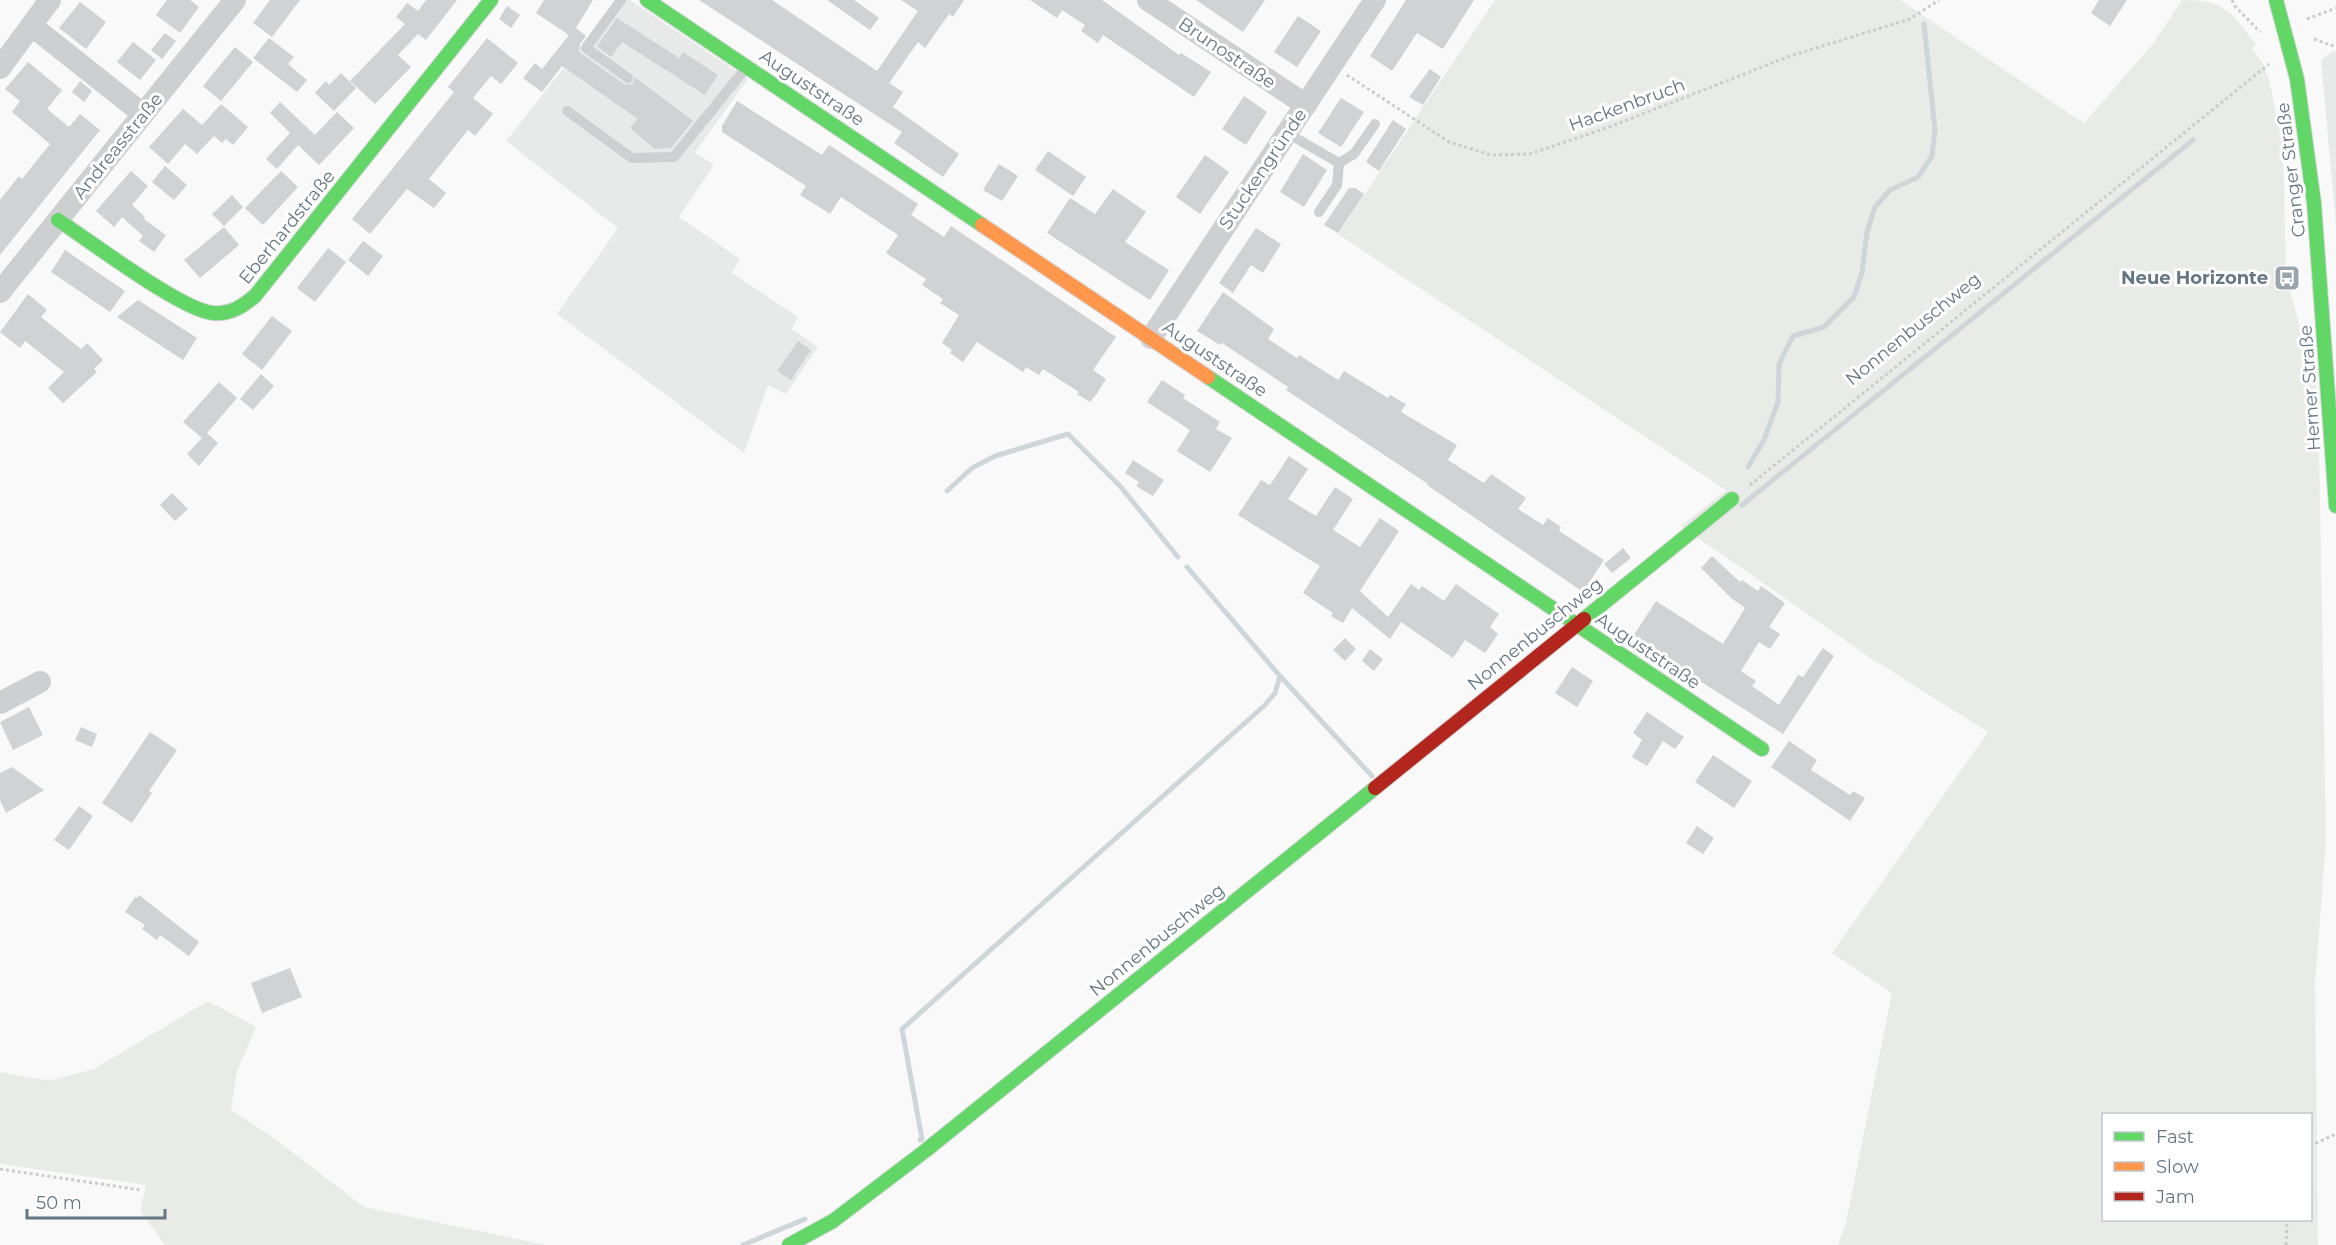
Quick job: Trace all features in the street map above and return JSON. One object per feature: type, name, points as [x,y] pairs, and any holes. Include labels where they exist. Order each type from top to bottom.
[{"type":"street","points":[[0,68],[50,0]]},
{"type":"street","name":"Andreasstraße","points":[[0,292],[236,0]]},
{"type":"street","name":"Eberhardstraße","points":[[58,220],[195,309],[205,313],[239,310],[255,296],[491,0]]},
{"type":"street","name":"Auguststraße","points":[[647,0],[1762,749]]},
{"type":"street","name":"Brunostraße","points":[[1148,0],[1306,105]]},
{"type":"street","name":"Stuckengründe","points":[[1151,338],[1375,0]]},
{"type":"street","name":"Cranger Straße","points":[[2276,0],[2286,27],[2303,108],[2329,271]]},
{"type":"street","points":[[32,26],[143,114]]},
{"type":"street","name":"Herner Straße","points":[[2329,271],[2336,506]]},
{"type":"street","name":"Nonnenbuschweg","points":[[789,1245],[833,1221],[925,1151],[1732,500]]},
{"type":"street","points":[[0,703],[40,682]]},
{"type":"lane","points":[[621,0],[586,48],[628,78]]},
{"type":"lane","points":[[567,111],[632,158],[674,157],[747,66]]},
{"type":"lane","points":[[1339,163],[1354,154],[1375,124]]},
{"type":"lane","points":[[1287,133],[1339,163]]},
{"type":"lane","points":[[1320,212],[1337,185],[1339,163]]},
{"type":"path","name":"Hackenbruch","points":[[1332,65],[1449,142],[1491,155],[1530,154],[1612,126],[1790,56],[1910,19],[1939,0]]},
{"type":"path","points":[[2286,27],[2336,8]]},
{"type":"path","name":"Nonnenbuschweg","points":[[1732,500],[2272,62]]},
{"type":"path","points":[[2312,1145],[2336,1134]]},
{"type":"path","points":[[0,1170],[141,1190]]},
{"type":"path","points":[[2286,1245],[2287,1221]]},
{"type":"shaded area","points":[[617,0],[630,0],[748,79],[695,152],[714,165],[679,217],[740,259],[732,273],[798,317],[792,329],[818,347],[786,394],[768,385],[744,453],[557,314],[618,228],[506,141]]},
{"type":"shaded area","points":[[1495,0],[1900,0],[2084,123],[2152,45],[2182,0],[2209,2],[2233,16],[2256,45],[2252,49],[2263,63],[2270,83],[2283,148],[2286,276],[2318,393],[2326,841],[2315,984],[2318,1245],[1838,1245],[1846,1223],[1892,993],[1832,953],[1988,732],[1869,657],[1681,526],[1726,490],[1338,234]]},
{"type":"shaded area","points":[[2333,51],[2336,52],[2336,225],[2321,60]]},
{"type":"shaded area","points":[[208,1001],[256,1027],[237,1071],[231,1110],[271,1136],[364,1207],[546,1245],[165,1245],[140,1211],[146,1185],[0,1164],[0,1072],[49,1081],[94,1069]]},
{"type":"building","points":[[167,0],[190,0],[199,7],[180,33],[156,15]]},
{"type":"building","points":[[270,0],[300,0],[272,37],[253,23]]},
{"type":"building","points":[[426,0],[457,0],[426,40],[418,34],[398,55],[411,67],[375,104],[350,81],[405,24],[396,17],[407,3],[418,11]]},
{"type":"building","points":[[544,0],[593,0],[576,28],[586,36],[580,44],[579,52],[624,84],[632,85],[635,77],[693,121],[671,148],[655,149],[630,128],[638,119],[562,66],[542,92],[523,78],[535,63],[542,69],[569,35],[536,13]]},
{"type":"building","points":[[699,0],[772,0],[877,71],[918,11],[901,0],[964,0],[953,17],[949,14],[925,48],[918,42],[889,83],[903,92],[893,107],[959,154],[943,177],[894,143],[902,132]]},
{"type":"building","points":[[827,0],[854,0],[879,18],[870,30]]},
{"type":"building","points":[[1030,0],[1102,0],[1179,55],[1181,53],[1211,72],[1194,97],[1103,35],[1098,43],[1081,31],[1085,25],[1062,10],[1057,18]]},
{"type":"building","points":[[1196,0],[1265,0],[1243,32]]},
{"type":"building","points":[[1406,0],[1474,0],[1443,49],[1417,33],[1392,71],[1370,56]]},
{"type":"building","points":[[2099,0],[2127,0],[2110,26],[2091,13]]},
{"type":"building","points":[[80,2],[106,22],[86,49],[59,28]]},
{"type":"building","points":[[507,6],[520,15],[511,28],[499,19]]},
{"type":"building","points":[[1298,16],[1321,31],[1297,67],[1274,52]]},
{"type":"building","points":[[617,18],[679,58],[683,52],[718,75],[705,95],[622,42],[611,57],[597,46]]},
{"type":"building","points":[[165,33],[176,41],[162,59],[151,50]]},
{"type":"building","points":[[269,38],[294,57],[288,64],[307,80],[297,92],[253,58]]},
{"type":"building","points":[[487,38],[518,63],[501,84],[491,76],[473,98],[493,114],[475,136],[468,130],[429,179],[446,193],[434,208],[407,189],[370,234],[352,219],[454,92],[448,87]]},
{"type":"building","points":[[133,42],[156,60],[140,80],[117,62]]},
{"type":"building","points":[[235,47],[253,62],[221,101],[203,86]]},
{"type":"building","points":[[28,62],[62,90],[47,109],[69,127],[80,114],[100,130],[0,255],[0,200],[19,176],[22,179],[50,144],[12,112],[20,101],[5,89]]},
{"type":"building","points":[[1430,69],[1441,77],[1423,105],[1409,97]]},
{"type":"building","points":[[341,73],[356,88],[334,111],[315,93],[326,81],[329,85]]},
{"type":"building","points":[[80,81],[92,91],[84,102],[72,92]]},
{"type":"building","points":[[1244,96],[1267,112],[1246,145],[1222,129]]},
{"type":"building","points":[[1341,98],[1364,112],[1341,147],[1318,133]]},
{"type":"building","points":[[737,101],[822,155],[829,145],[918,204],[911,215],[944,237],[951,226],[1116,337],[1093,370],[1106,379],[1096,395],[1090,402],[1077,394],[1079,392],[1043,369],[1039,375],[1026,367],[1023,372],[977,342],[963,362],[950,353],[952,350],[942,343],[959,315],[940,303],[943,299],[922,285],[926,279],[886,253],[898,235],[841,197],[830,214],[800,195],[806,186],[722,132],[722,126]]},
{"type":"building","points":[[280,102],[315,135],[337,112],[354,128],[319,165],[298,145],[277,169],[266,159],[290,133],[270,113]]},
{"type":"building","points":[[221,104],[248,127],[233,145],[226,139],[222,143],[214,136],[197,154],[185,144],[168,164],[149,147],[183,109],[202,125]]},
{"type":"building","points":[[1393,120],[1406,129],[1379,171],[1366,162]]},
{"type":"building","points":[[1048,151],[1086,177],[1073,196],[1035,170]]},
{"type":"building","points":[[1303,154],[1327,170],[1304,207],[1280,192]]},
{"type":"building","points":[[1205,155],[1229,172],[1200,214],[1176,197]]},
{"type":"building","points":[[999,164],[1018,176],[1002,201],[983,190]]},
{"type":"building","points":[[165,166],[187,185],[174,200],[152,182]]},
{"type":"building","points":[[131,171],[148,186],[132,205],[145,217],[144,219],[166,235],[154,252],[139,241],[143,236],[122,217],[114,227],[96,211]]},
{"type":"building","points":[[281,171],[298,187],[263,225],[245,208]]},
{"type":"building","points":[[1349,188],[1355,188],[1364,194],[1338,233],[1324,225]]},
{"type":"building","points":[[1113,189],[1146,212],[1125,242],[1169,270],[1150,300],[1047,233],[1070,198],[1095,214]]},
{"type":"building","points":[[232,195],[243,207],[224,226],[212,214]]},
{"type":"building","points":[[224,227],[239,245],[200,278],[184,260]]},
{"type":"building","points":[[1256,228],[1281,244],[1263,273],[1251,265],[1233,293],[1219,283]]},
{"type":"building","points":[[363,241],[383,256],[368,276],[348,260]]},
{"type":"building","points":[[328,248],[346,262],[315,302],[297,288]]},
{"type":"building","points":[[65,250],[125,291],[110,312],[51,272]]},
{"type":"building","points":[[1223,292],[1274,329],[1268,339],[1297,358],[1299,355],[1338,380],[1344,371],[1388,398],[1390,395],[1406,404],[1401,412],[1457,445],[1448,460],[1484,483],[1491,474],[1526,498],[1518,509],[1543,525],[1548,518],[1561,527],[1559,531],[1604,560],[1583,592],[1428,484],[1286,390],[1288,387],[1222,343],[1220,345],[1197,331]]},
{"type":"building","points":[[28,294],[47,310],[41,317],[81,349],[87,343],[103,360],[94,369],[97,372],[63,403],[48,388],[64,372],[25,341],[20,348],[0,332]]},
{"type":"building","points":[[138,300],[197,338],[183,360],[117,317]]},
{"type":"building","points":[[272,316],[292,331],[262,370],[242,354]]},
{"type":"building","points":[[798,341],[811,350],[791,380],[777,371]]},
{"type":"building","points":[[261,374],[274,386],[253,410],[240,399]]},
{"type":"building","points":[[1162,380],[1185,395],[1183,398],[1220,422],[1216,429],[1232,438],[1210,472],[1177,451],[1190,430],[1147,402]]},
{"type":"building","points":[[219,382],[237,398],[207,433],[218,443],[199,466],[187,454],[202,438],[183,422]]},
{"type":"building","points":[[1289,456],[1308,469],[1288,499],[1316,516],[1335,487],[1353,499],[1333,530],[1360,547],[1380,518],[1399,531],[1360,591],[1388,617],[1411,584],[1419,590],[1422,586],[1444,601],[1456,584],[1499,614],[1490,627],[1498,634],[1485,653],[1465,640],[1453,658],[1401,622],[1390,639],[1352,608],[1343,623],[1331,616],[1333,613],[1303,593],[1320,566],[1238,515],[1261,480],[1270,485]]},
{"type":"building","points":[[1133,460],[1164,480],[1153,496],[1136,486],[1139,482],[1125,473]]},
{"type":"building","points":[[172,493],[188,509],[175,521],[160,505]]},
{"type":"building","points":[[1623,548],[1631,558],[1612,573],[1604,564]]},
{"type":"building","points":[[1712,556],[1740,582],[1742,580],[1758,591],[1761,586],[1785,603],[1769,627],[1780,634],[1770,649],[1759,642],[1741,671],[1756,681],[1752,686],[1779,705],[1798,675],[1803,677],[1823,648],[1834,656],[1783,734],[1632,638],[1656,601],[1723,644],[1745,608],[1731,598],[1701,568]]},
{"type":"building","points":[[1345,638],[1356,649],[1345,661],[1333,650]]},
{"type":"building","points":[[1370,649],[1383,659],[1374,671],[1362,661]]},
{"type":"building","points":[[1572,667],[1593,681],[1577,707],[1555,693]]},
{"type":"building","points":[[29,707],[43,735],[13,750],[0,722]]},
{"type":"building","points":[[1647,712],[1684,737],[1675,749],[1663,741],[1647,766],[1632,757],[1642,740],[1633,733]]},
{"type":"building","points":[[81,727],[97,734],[92,747],[75,740]]},
{"type":"building","points":[[150,732],[177,750],[149,791],[152,793],[132,823],[102,803]]},
{"type":"building","points":[[1789,741],[1817,760],[1811,770],[1850,795],[1853,791],[1865,798],[1850,821],[1771,767]]},
{"type":"building","points":[[1713,755],[1752,781],[1734,808],[1695,782]]},
{"type":"building","points":[[12,767],[44,790],[6,813],[0,800],[0,773]]},
{"type":"building","points":[[79,806],[93,816],[69,850],[54,840]]},
{"type":"building","points":[[1697,826],[1714,838],[1703,854],[1686,843]]},
{"type":"building","points":[[139,895],[199,942],[189,956],[160,935],[157,940],[142,929],[145,925],[125,912],[135,897]]},
{"type":"building","points":[[290,968],[302,997],[262,1013],[251,983]]},
{"type":"waterway","points":[[1748,467],[1764,440],[1778,402],[1779,364],[1793,336],[1824,327],[1854,297],[1862,272],[1867,232],[1875,207],[1890,190],[1918,177],[1932,156],[1935,130],[1924,24]]},
{"type":"waterway","points":[[1742,505],[2193,140]]},
{"type":"waterway","points":[[947,491],[972,468],[995,456],[1068,434],[1120,486],[1178,557]]},
{"type":"waterway","points":[[1187,567],[1280,676],[1372,776]]},
{"type":"waterway","points":[[920,1140],[922,1139],[902,1029],[1265,705],[1275,693],[1280,676]]},
{"type":"waterway","points":[[743,1245],[805,1219]]},
{"type":"traffic: fast","points":[[58,220],[158,288],[180,300],[213,313],[225,313],[236,309],[255,296],[491,0]]},
{"type":"traffic: fast","points":[[647,0],[982,225]]},
{"type":"traffic: fast","points":[[2276,0],[2297,79],[2314,203],[2336,506]]},
{"type":"traffic: fast","points":[[1208,377],[1762,749]]},
{"type":"traffic: fast","points":[[1584,619],[1732,499]]},
{"type":"traffic: fast","points":[[789,1245],[833,1221],[925,1151],[1375,788]]},
{"type":"traffic: slow","points":[[982,225],[1208,377]]},
{"type":"traffic: jam","points":[[1375,788],[1584,619]]},
{"type":"place","name":"Neue Horizonte","points":[[2287,278]]}]
